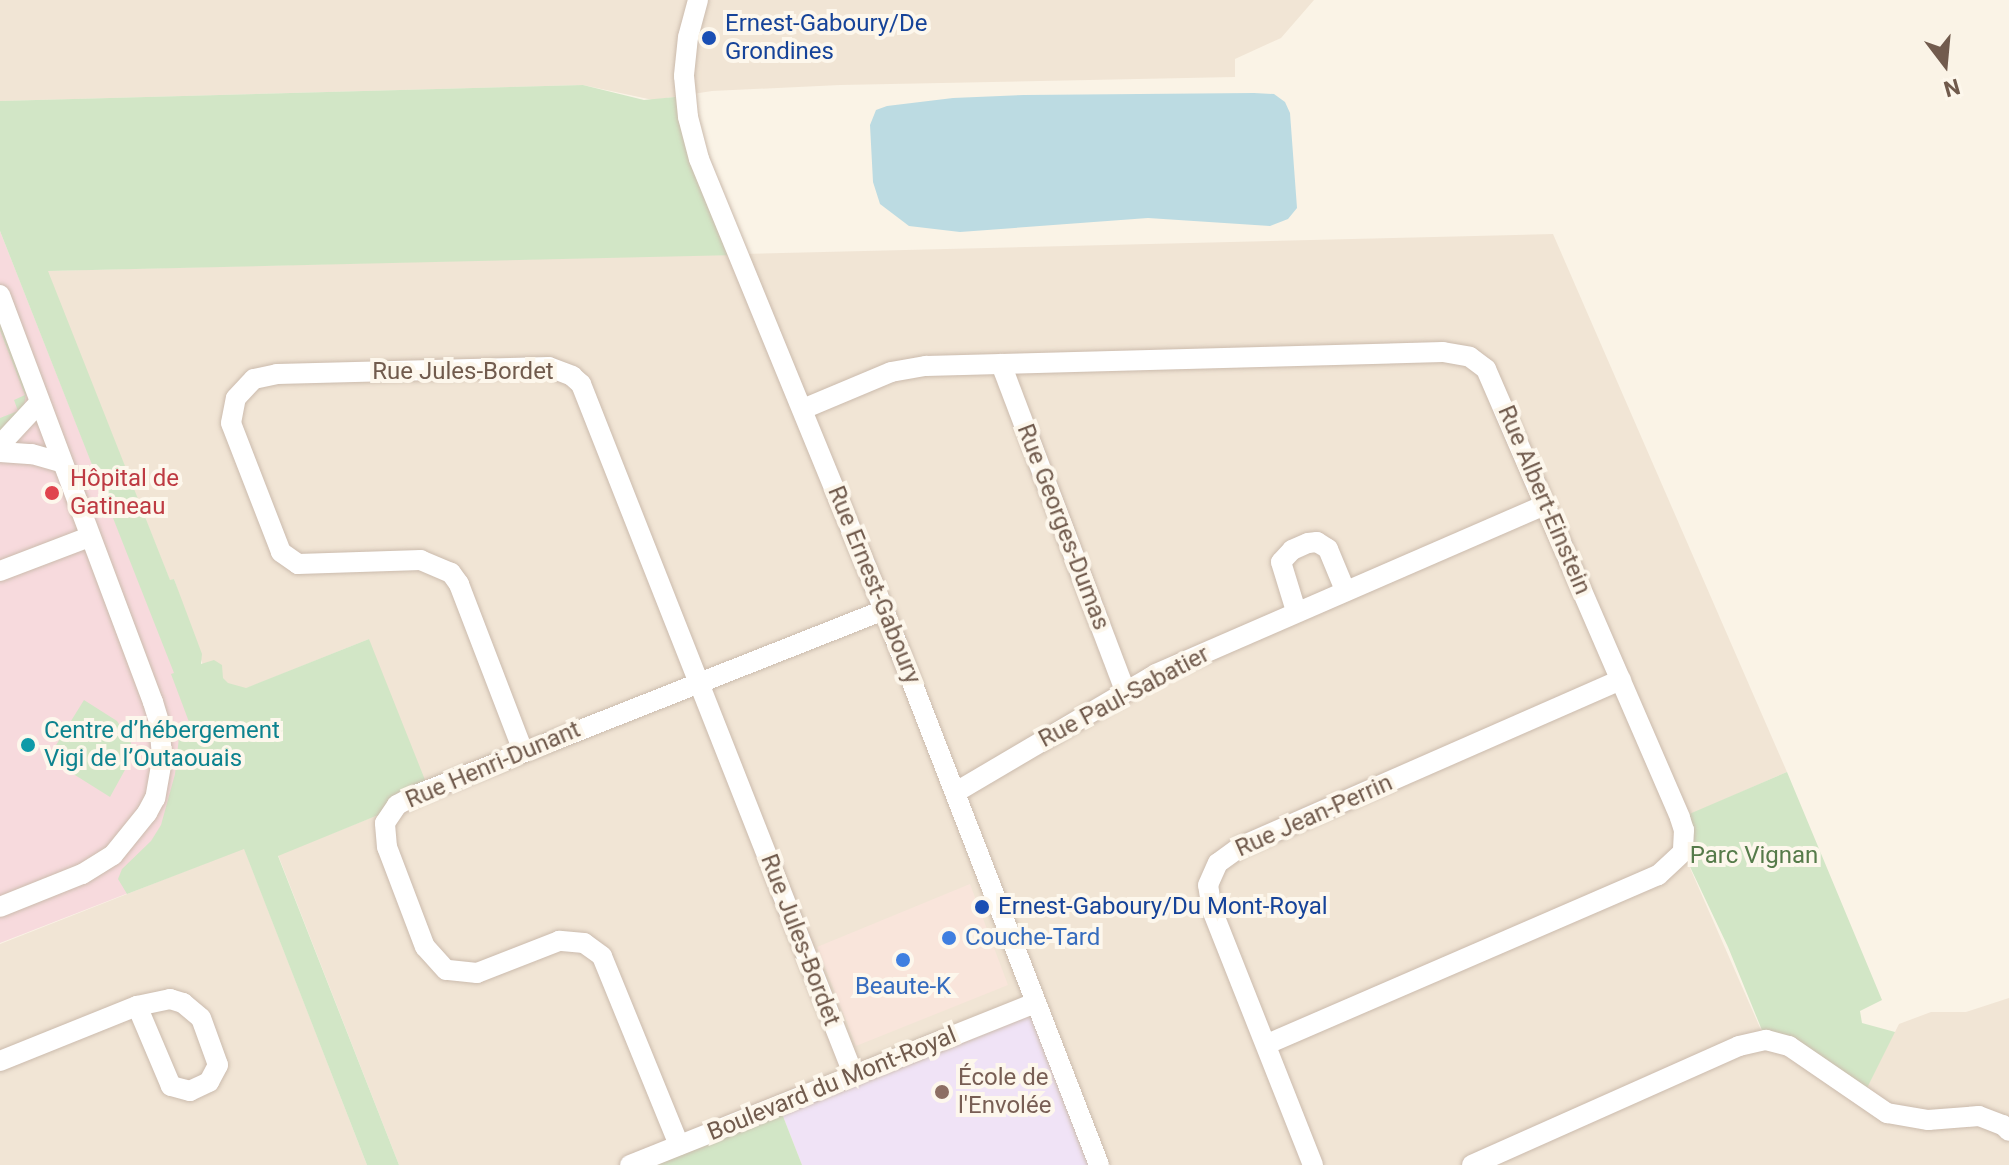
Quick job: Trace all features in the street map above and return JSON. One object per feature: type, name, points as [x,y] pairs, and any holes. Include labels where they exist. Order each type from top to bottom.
[{"type":"street","name":"Rue Ernest-Gaboury","points":[[698,0],[685,58],[685,96],[693,141],[884,610],[1099,1165]]},
{"type":"street","points":[[0,907],[82,874],[113,855],[137,830],[155,798],[160,778],[162,741],[153,702],[1,302]]},
{"type":"street","name":"Rue Albert-Einstein","points":[[803,409],[910,367],[1460,353],[1479,362],[1493,380],[1684,830],[1683,852],[1676,862],[1658,875],[1267,1044]]},
{"type":"street","name":"Rue Georges-Dumas","points":[[1001,364],[1125,690]]},
{"type":"street","name":"Rue Jules-Bordet","points":[[523,751],[464,596],[451,573],[421,560],[298,564],[281,552],[231,423],[236,398],[254,379],[277,374],[549,367],[572,376],[589,398],[854,1076]]},
{"type":"street","points":[[0,445],[39,403]]},
{"type":"street","points":[[0,452],[32,454],[60,462]]},
{"type":"street","name":"Rue Paul-Sabatier","points":[[956,792],[1125,690],[1296,611],[1544,505]]},
{"type":"street","points":[[0,571],[89,537]]},
{"type":"street","points":[[1296,611],[1281,562],[1292,550],[1308,543],[1317,542],[1328,549],[1345,590]]},
{"type":"street","name":"Rue Henri-Dunant","points":[[679,1145],[608,967],[593,948],[570,940],[559,941],[470,974],[446,970],[425,947],[387,847],[384,830],[388,816],[404,800],[884,610]]},
{"type":"street","name":"Rue Jean-Perrin","points":[[1313,1165],[1209,897],[1208,885],[1218,863],[1240,847],[1621,680]]},
{"type":"street","points":[[0,1061],[137,1006],[170,999],[183,1003],[201,1018],[218,1065],[209,1082],[190,1091],[171,1086],[137,1006]]},
{"type":"street","name":"Boulevard du Mont-Royal","points":[[630,1165],[1035,1003]]},
{"type":"street","points":[[1472,1165],[1514,1157],[1739,1046],[1766,1040],[1789,1046],[1887,1113],[1928,1120],[1979,1116],[2003,1125],[2009,1131]]},
{"type":"shaded area","points":[[0,0],[1314,0],[1281,38],[1235,59],[1235,77],[840,85],[712,91],[653,100],[583,85],[0,101]]},
{"type":"shaded area","name":"Hôpital de Gatineau","points":[[0,231],[244,848],[0,943]]},
{"type":"shaded area","points":[[1553,234],[1787,772],[1680,819],[1683,852],[1765,1039],[1895,1032],[1899,1024],[1931,1012],[1966,1012],[2009,998],[2009,1165],[1099,1165],[1035,1003],[630,1165],[399,1165],[278,855],[393,809],[369,639],[247,688],[245,692],[216,704],[174,579],[170,581],[47,271]]},
{"type":"shaded area","points":[[244,848],[367,1165],[0,1165],[0,944]]},
{"type":"shaded area","points":[[970,884],[1008,985],[856,1046],[817,947]]},
{"type":"shaded area","name":"École de l'Envolée","points":[[1035,1003],[1099,1165],[802,1165],[779,1106]]},
{"type":"green space","points":[[583,85],[644,100],[685,96],[737,255],[48,271],[170,580],[174,579],[202,654],[201,664],[214,660],[222,665],[223,678],[228,683],[246,688],[369,639],[429,790],[393,809],[278,856],[399,1165],[367,1165],[244,849],[127,894],[118,879],[122,869],[151,841],[161,825],[175,774],[179,737],[189,722],[171,674],[174,673],[0,231],[0,101]]},
{"type":"green space","points":[[0,318],[27,388],[24,406],[0,433],[0,418],[18,411],[14,400],[25,395],[0,330]]},
{"type":"green space","points":[[84,700],[117,721],[131,743],[131,759],[110,797],[59,765],[64,757],[53,750]]},
{"type":"green space","name":"Parc Vignan","points":[[1787,772],[1882,1000],[1860,1011],[1862,1023],[1895,1032],[1862,1098],[1766,1040],[1728,947],[1683,852],[1680,818]]},
{"type":"green space","points":[[779,1106],[802,1165],[630,1165]]},
{"type":"water","points":[[1274,94],[1285,102],[1290,113],[1297,208],[1288,219],[1270,226],[1148,218],[960,232],[909,226],[880,204],[873,182],[870,125],[876,110],[887,106],[953,98],[1024,95]]},
{"type":"place","name":"Ernest-Gaboury/De Grondines","points":[[709,38]]},
{"type":"place","name":"Hôpital de Gatineau","points":[[52,493]]},
{"type":"place","name":"Centre d’hébergement Vigi de l’Outaouais","points":[[28,745]]},
{"type":"place","name":"Ernest-Gaboury/Du Mont-Royal","points":[[982,907]]},
{"type":"place","name":"Couche-Tard","points":[[949,938]]},
{"type":"place","name":"Beaute-K","points":[[903,960]]},
{"type":"place","name":"École de l'Envolée","points":[[942,1092]]}]
